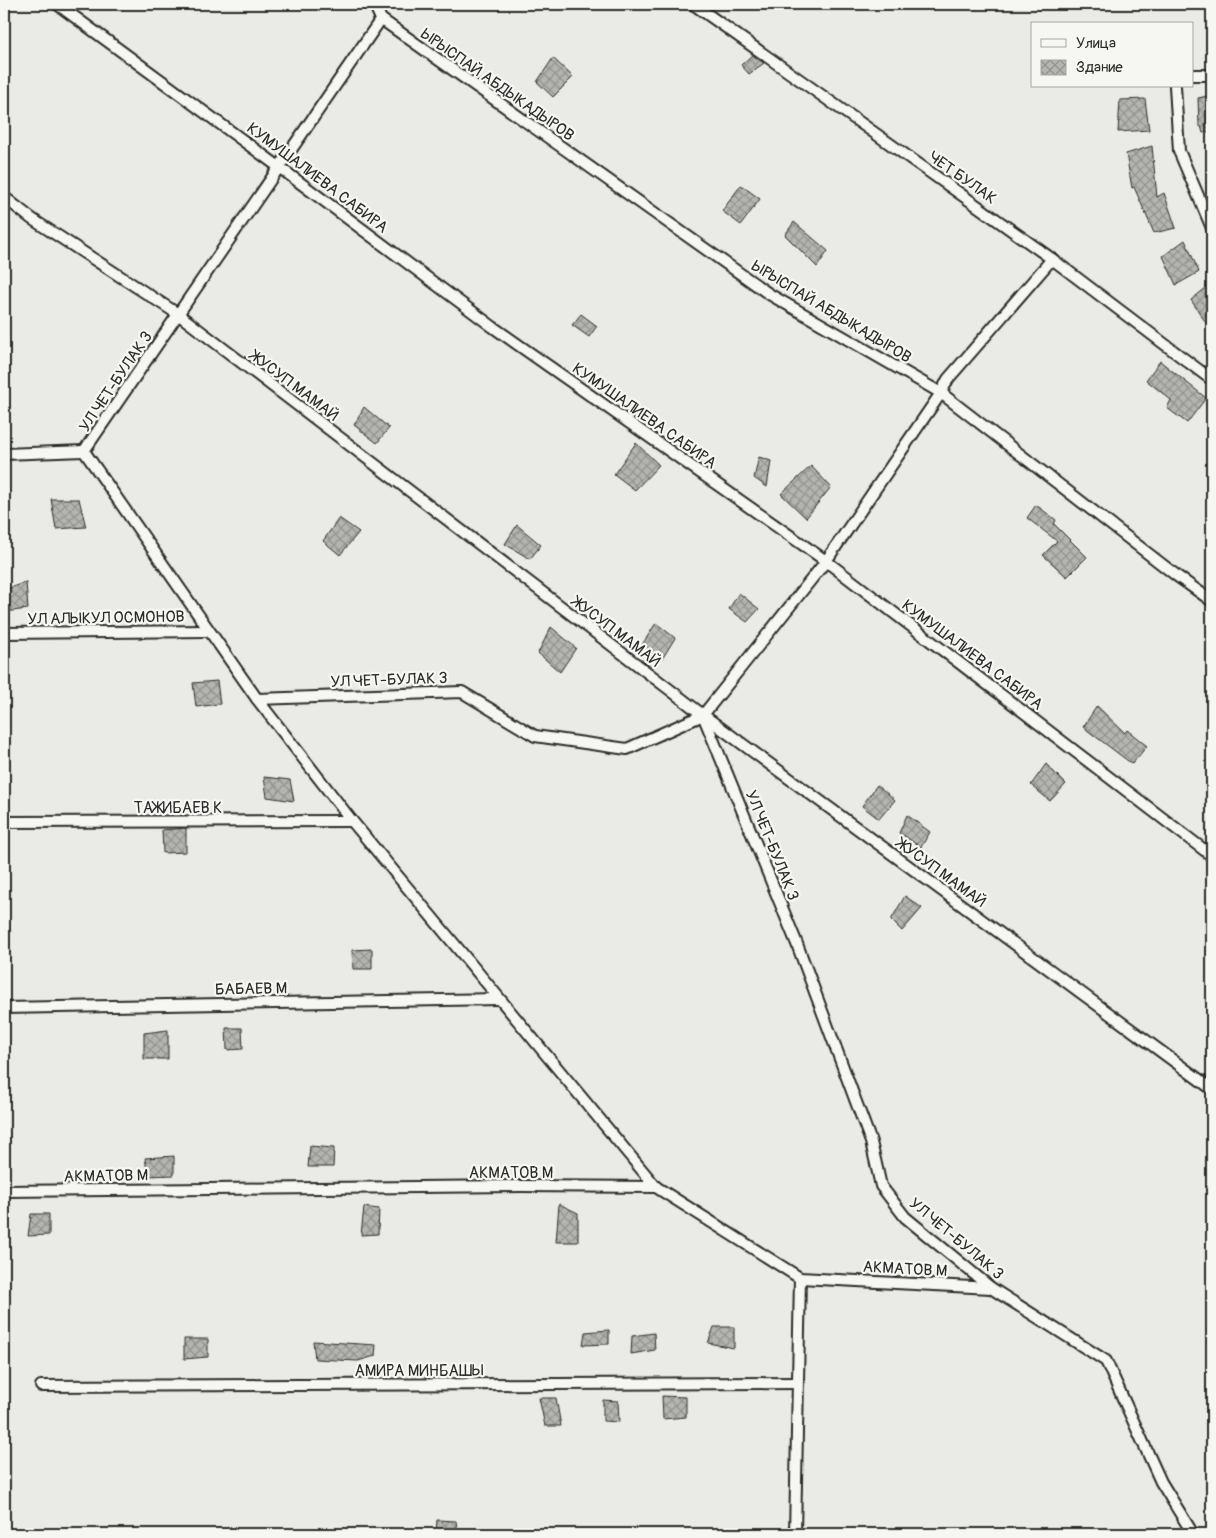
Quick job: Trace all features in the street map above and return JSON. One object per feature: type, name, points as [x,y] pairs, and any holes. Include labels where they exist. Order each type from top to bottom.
[{"type":"street","name":"КУМУШАЛИЕВА САБИРА","points":[[56,4],[493,327],[826,561],[1212,856]]},
{"type":"street","points":[[374,4],[381,19]]},
{"type":"street","name":"ЧЕТ БУЛАК","points":[[693,4],[1052,259],[1212,380]]},
{"type":"street","name":"УЛ ЧЕТ-БУЛАК 3","points":[[381,19],[84,451],[257,699],[462,692],[535,736],[627,748],[703,715],[797,944],[871,1142],[881,1186],[905,1217],[991,1288],[1106,1362],[1161,1482],[1193,1534]]},
{"type":"street","name":"ЫРЫСПАЙ АБДЫКАДЫРОВ","points":[[381,19],[769,294],[941,393],[1212,602]]},
{"type":"street","points":[[1194,75],[1212,75]]},
{"type":"street","points":[[1175,88],[1180,151],[1212,228]]},
{"type":"street","name":"ЖУСУП МАМАЙ","points":[[4,197],[32,219],[178,314],[703,715],[1212,1089]]},
{"type":"street","points":[[703,715],[826,561],[941,393],[948,379],[1052,259]]},
{"type":"street","points":[[4,454],[84,451]]},
{"type":"street","name":"УЛ АЛЫКУЛ ОСМОНОВ","points":[[4,633],[209,631]]},
{"type":"street","points":[[257,699],[352,821],[656,1187]]},
{"type":"street","name":"ТАЖИБАЕВ К","points":[[4,822],[352,821]]},
{"type":"street","name":"БАБАЕВ М","points":[[4,1008],[499,999]]},
{"type":"street","name":"АКМАТОВ М","points":[[4,1191],[511,1186],[656,1187],[800,1278],[991,1288]]},
{"type":"street","points":[[795,1534],[800,1278]]},
{"type":"street","name":"АМИРА МИНБАШЫ","points":[[41,1386],[798,1383]]},
{"type":"building","points":[[752,55],[764,63],[749,74],[741,65]]},
{"type":"building","points":[[553,58],[573,77],[553,97],[537,82]]},
{"type":"building","points":[[1212,95],[1212,131],[1203,133],[1201,126],[1199,126],[1198,98]]},
{"type":"building","points":[[1145,99],[1149,130],[1118,132],[1120,100]]},
{"type":"building","points":[[1152,146],[1157,197],[1164,193],[1176,228],[1154,233],[1134,187],[1132,188],[1126,154]]},
{"type":"building","points":[[741,185],[760,199],[741,225],[722,211]]},
{"type":"building","points":[[794,222],[828,251],[817,267],[785,235]]},
{"type":"building","points":[[1185,240],[1199,272],[1176,285],[1163,256]]},
{"type":"building","points":[[1212,283],[1212,332],[1191,300]]},
{"type":"building","points":[[581,314],[597,326],[589,337],[572,325]]},
{"type":"building","points":[[1160,361],[1206,398],[1187,423],[1167,408],[1171,400],[1146,380]]},
{"type":"building","points":[[364,407],[389,428],[377,443],[354,425]]},
{"type":"building","points":[[636,443],[659,465],[635,490],[614,474]]},
{"type":"building","points":[[759,457],[771,461],[767,487],[754,478]]},
{"type":"building","points":[[811,466],[831,487],[806,518],[781,494]]},
{"type":"building","points":[[51,499],[79,499],[86,527],[56,529]]},
{"type":"building","points":[[1036,505],[1056,520],[1054,524],[1087,557],[1067,577],[1043,555],[1057,541],[1027,518]]},
{"type":"building","points":[[339,518],[359,532],[340,555],[323,541]]},
{"type":"building","points":[[517,525],[541,545],[530,559],[505,544]]},
{"type":"building","points":[[26,582],[28,609],[4,612],[4,590]]},
{"type":"building","points":[[739,593],[759,609],[747,622],[729,609]]},
{"type":"building","points":[[656,623],[675,638],[662,659],[642,645]]},
{"type":"building","points":[[551,627],[576,648],[560,672],[538,653]]},
{"type":"building","points":[[217,681],[220,704],[196,707],[193,683]]},
{"type":"building","points":[[1097,706],[1125,733],[1127,730],[1147,746],[1132,764],[1083,727]]},
{"type":"building","points":[[1046,764],[1066,784],[1050,801],[1031,785]]},
{"type":"building","points":[[264,777],[290,780],[294,801],[267,797]]},
{"type":"building","points":[[877,785],[895,800],[879,819],[862,806]]},
{"type":"building","points":[[907,815],[930,832],[921,847],[899,833]]},
{"type":"building","points":[[186,828],[186,852],[163,853],[162,830]]},
{"type":"building","points":[[905,896],[922,908],[902,931],[891,920]]},
{"type":"building","points":[[372,949],[372,969],[353,969],[352,950]]},
{"type":"building","points":[[226,1028],[242,1028],[243,1049],[227,1050]]},
{"type":"building","points":[[168,1030],[168,1059],[144,1059],[144,1033]]},
{"type":"building","points":[[310,1146],[334,1148],[333,1167],[308,1167]]},
{"type":"building","points":[[174,1156],[174,1175],[148,1176],[145,1158]]},
{"type":"building","points":[[559,1204],[578,1213],[578,1242],[556,1242]]},
{"type":"building","points":[[364,1207],[379,1209],[378,1234],[361,1235]]},
{"type":"building","points":[[31,1214],[49,1214],[49,1235],[28,1236]]},
{"type":"building","points":[[714,1327],[734,1327],[734,1348],[708,1343]]},
{"type":"building","points":[[609,1330],[609,1344],[583,1345],[585,1332]]},
{"type":"building","points":[[654,1333],[655,1350],[631,1354],[632,1336]]},
{"type":"building","points":[[184,1339],[208,1339],[208,1357],[184,1359]]},
{"type":"building","points":[[313,1341],[376,1345],[375,1356],[358,1361],[315,1359]]},
{"type":"building","points":[[662,1396],[686,1397],[686,1417],[663,1419]]},
{"type":"building","points":[[539,1398],[556,1398],[561,1426],[545,1426]]},
{"type":"building","points":[[603,1400],[618,1401],[619,1422],[603,1421]]},
{"type":"building","points":[[437,1520],[456,1521],[458,1534],[436,1534]]}]
